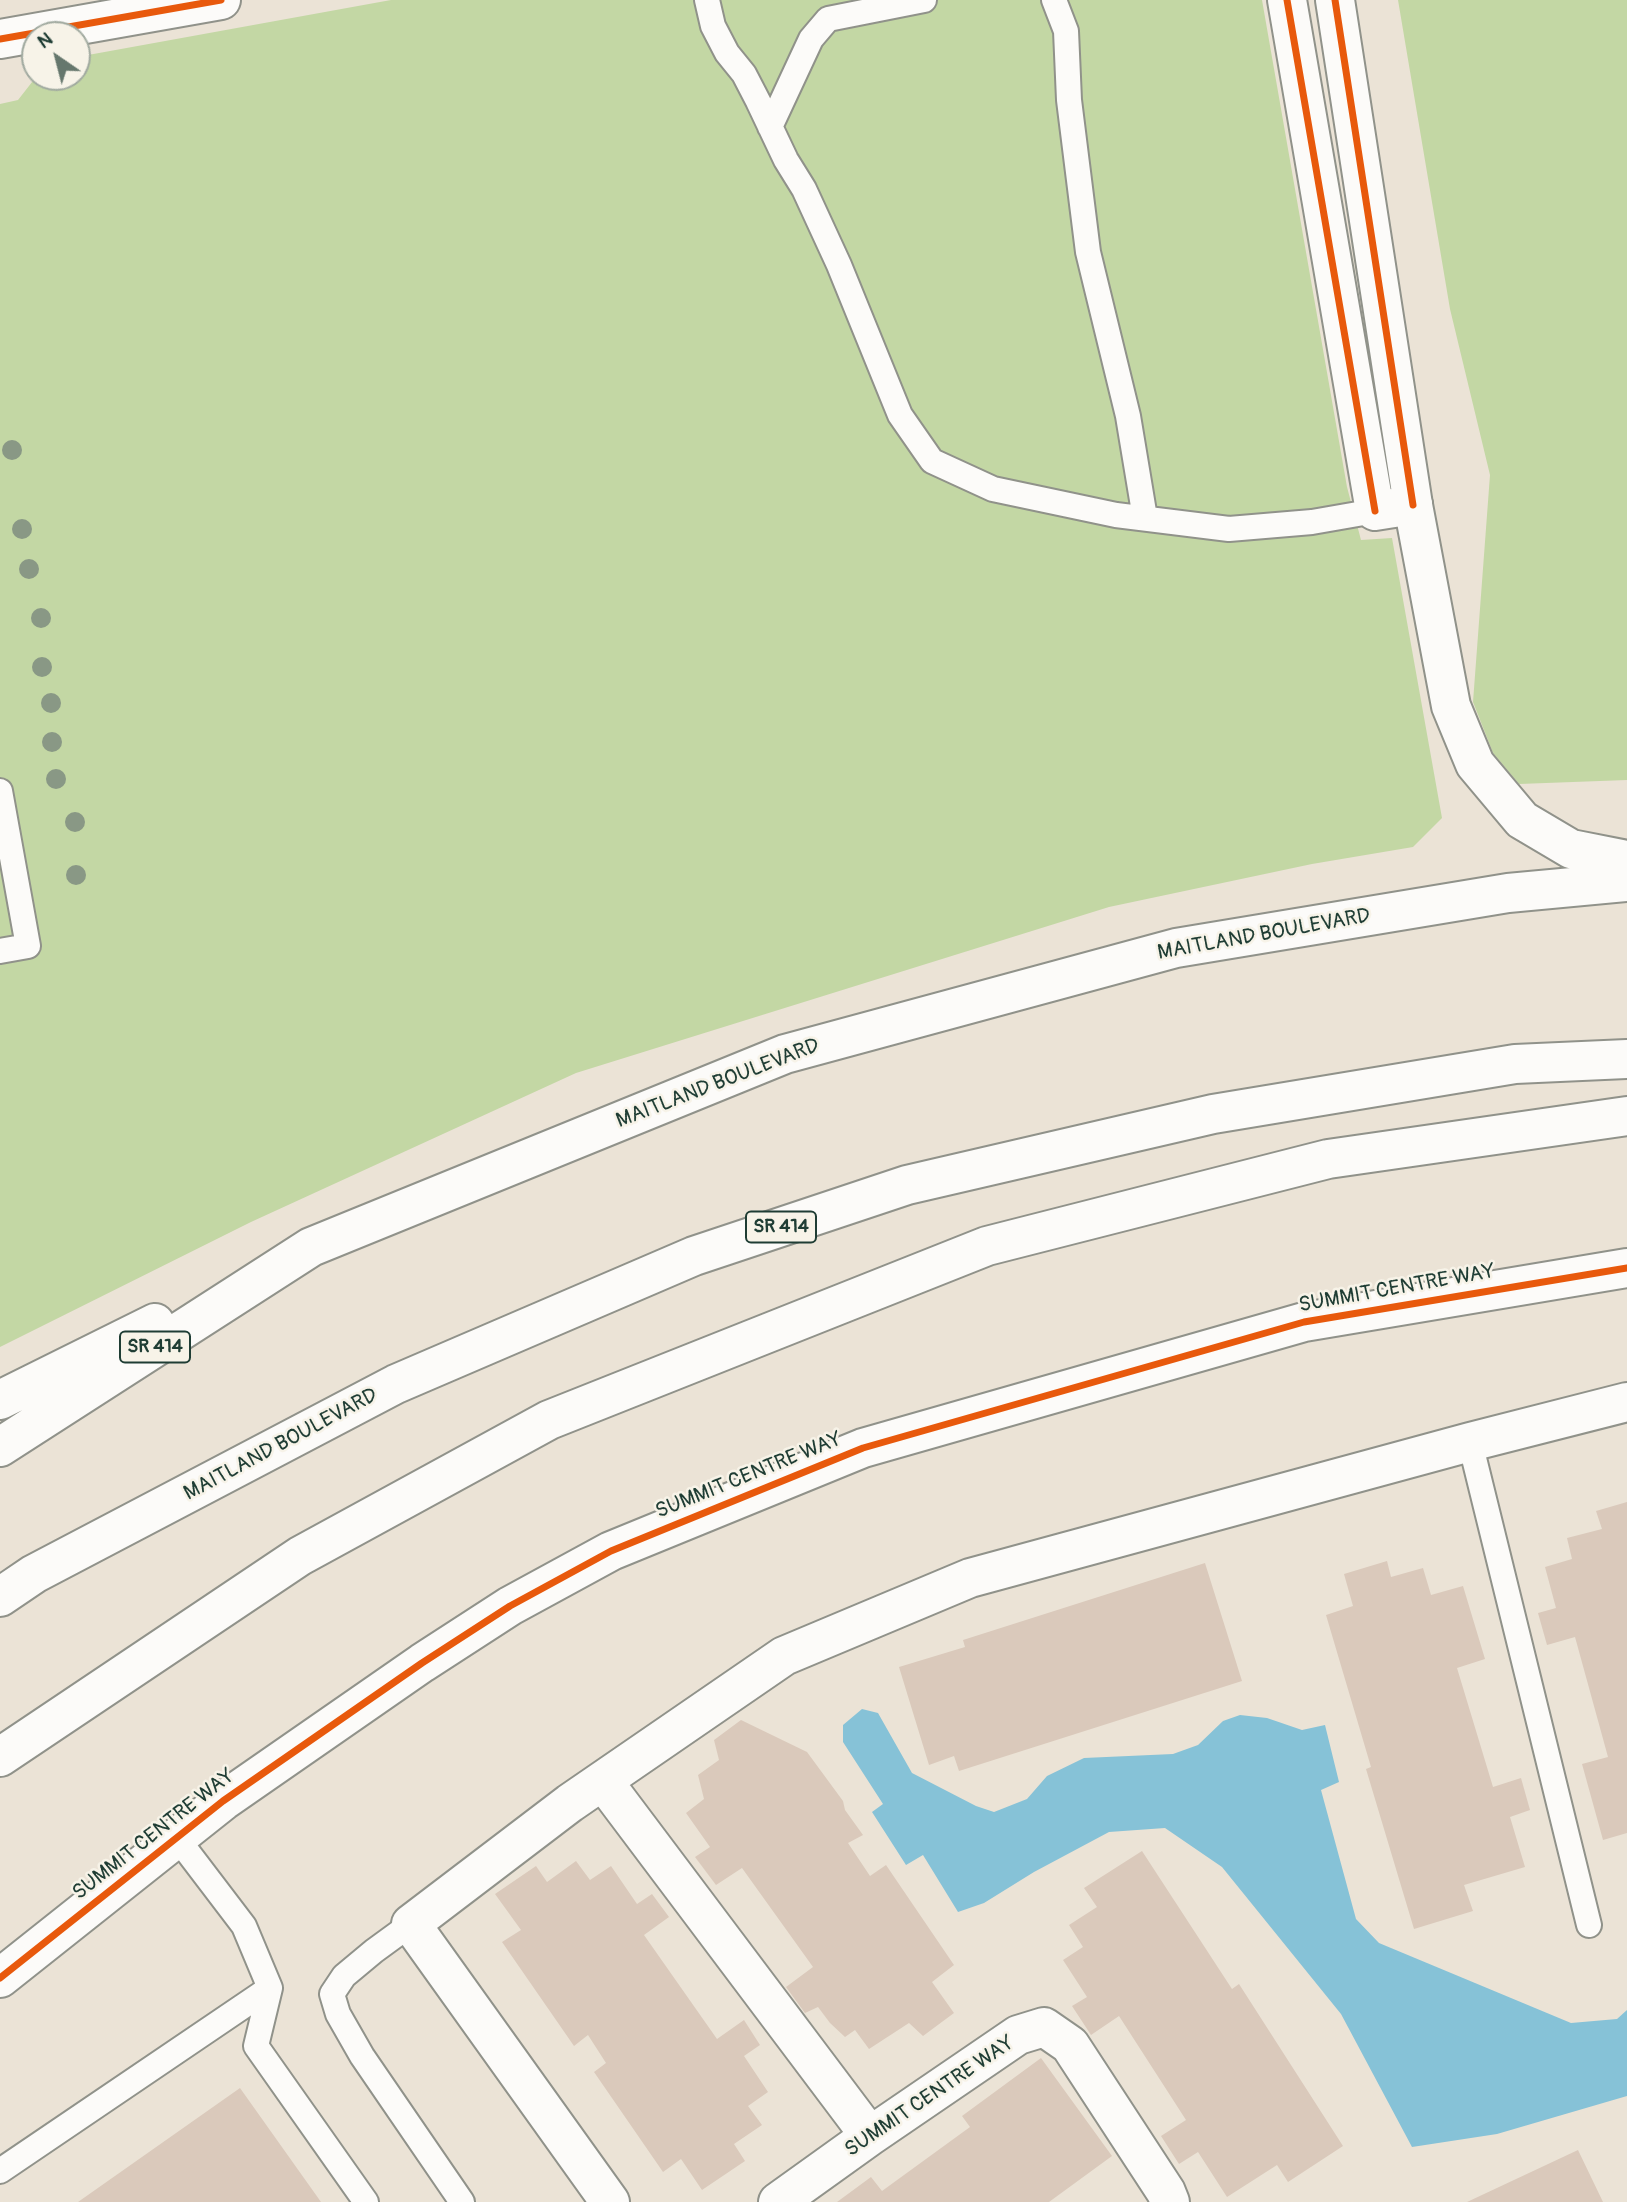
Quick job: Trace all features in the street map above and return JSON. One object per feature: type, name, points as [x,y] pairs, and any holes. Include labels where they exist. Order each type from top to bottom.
[{"type":"main road","points":[[0,39],[220,0]]},
{"type":"main road","points":[[1287,0],[1375,511],[1413,505]]},
{"type":"main road","points":[[1335,0],[1413,505],[1451,706],[1475,764],[1522,820],[1571,849],[1627,860]]},
{"type":"main road","name":"MAITLAND BOULEVARD","points":[[0,1447],[311,1247],[785,1054],[1176,948],[1508,892],[1627,882]]},
{"type":"main road","name":"MAITLAND BOULEVARD","points":[[0,1597],[34,1574],[396,1384],[694,1256],[907,1185],[1213,1114],[1515,1064],[1627,1059]]},
{"type":"main road","points":[[0,1757],[300,1556],[549,1420],[974,1251],[1328,1159],[1627,1116]]},
{"type":"main road","points":[[0,1400],[311,1247]]},
{"type":"main road","name":"SUMMIT CENTRE WAY","points":[[0,1978],[223,1801],[422,1662],[510,1606],[611,1551],[863,1448],[1304,1322],[1627,1268]]},
{"type":"main road","points":[[610,2202],[411,1924],[570,1803],[784,1656],[970,1578],[1627,1402]]},
{"type":"main road","points":[[603,1781],[870,2136]]},
{"type":"main road","name":"SUMMIT CENTRE WAY","points":[[778,2202],[1018,2035],[1044,2027],[1070,2045],[1170,2202]]},
{"type":"lane","points":[[707,0],[713,26],[727,53],[744,74],[786,160],[804,189],[839,265],[900,415],[932,460],[993,489],[1116,515],[1229,530],[1312,522],[1375,511]]},
{"type":"lane","points":[[770,127],[811,39],[828,19],[925,0]]},
{"type":"lane","points":[[1054,0],[1066,31],[1069,100],[1088,252],[1128,416],[1145,518]]},
{"type":"lane","points":[[0,791],[28,946],[0,951]]},
{"type":"lane","points":[[1470,1442],[1590,1925]]},
{"type":"lane","points":[[177,1838],[244,1926],[270,1988],[256,2046],[366,2202]]},
{"type":"lane","points":[[411,1924],[344,1976],[332,1994],[338,2014],[362,2056],[462,2202]]},
{"type":"lane","points":[[0,2171],[270,1988]]},
{"type":"green space","points":[[391,0],[1262,0],[1347,487],[1361,540],[1392,538],[1442,818],[1413,847],[1312,864],[1109,907],[576,1073],[251,1222],[0,1347],[0,104],[18,100],[25,91],[91,91],[91,54]]},
{"type":"green space","points":[[1398,0],[1627,0],[1627,780],[1519,784],[1493,753],[1473,702],[1490,475],[1450,309]]},
{"type":"water","points":[[862,1709],[878,1713],[912,1773],[976,1806],[994,1812],[1027,1799],[1047,1776],[1084,1758],[1173,1754],[1198,1745],[1223,1721],[1240,1715],[1267,1718],[1302,1730],[1325,1725],[1339,1782],[1321,1790],[1356,1919],[1379,1943],[1571,2023],[1617,2019],[1627,2010],[1627,2096],[1497,2134],[1412,2147],[1341,2014],[1222,1867],[1165,1828],[1109,1832],[1034,1872],[984,1903],[958,1912],[923,1855],[906,1865],[872,1812],[883,1804],[843,1742],[843,1725]]},
{"type":"building","points":[[1627,1502],[1627,1833],[1603,1840],[1582,1764],[1608,1757],[1575,1637],[1547,1645],[1538,1613],[1556,1608],[1545,1567],[1572,1559],[1567,1538],[1602,1529],[1596,1511]]},
{"type":"building","points":[[1387,1561],[1391,1577],[1423,1568],[1431,1595],[1463,1586],[1485,1659],[1457,1668],[1493,1787],[1521,1778],[1530,1810],[1510,1817],[1525,1867],[1464,1885],[1473,1911],[1414,1929],[1366,1769],[1371,1767],[1326,1615],[1353,1606],[1344,1574]]},
{"type":"building","points":[[1205,1563],[1242,1681],[959,1771],[954,1756],[929,1765],[899,1667],[965,1647],[963,1640]]},
{"type":"building","points":[[741,1720],[807,1752],[843,1801],[845,1810],[863,1835],[848,1843],[870,1876],[886,1865],[954,1965],[932,1982],[954,2013],[923,2036],[909,2023],[869,2049],[855,2030],[845,2037],[818,2007],[805,2013],[786,1987],[813,1967],[742,1868],[716,1885],[695,1857],[710,1847],[686,1813],[704,1799],[698,1775],[719,1760],[714,1740]]},
{"type":"building","points":[[1142,1851],[1232,1989],[1239,1984],[1343,2146],[1288,2182],[1277,2165],[1227,2197],[1198,2152],[1179,2164],[1161,2136],[1186,2120],[1119,2016],[1091,2035],[1072,2006],[1087,1997],[1063,1960],[1083,1947],[1069,1925],[1097,1907],[1084,1888]]},
{"type":"building","points":[[576,1861],[590,1880],[611,1866],[637,1904],[652,1894],[669,1917],[644,1935],[717,2039],[744,2020],[760,2045],[744,2056],[768,2092],[748,2106],[762,2125],[734,2144],[745,2161],[702,2190],[681,2159],[663,2172],[594,2072],[606,2063],[588,2035],[574,2046],[502,1942],[521,1930],[495,1894],[536,1866],[547,1882]]},
{"type":"building","points":[[1041,2058],[1112,2156],[1049,2202],[837,2202],[871,2177],[882,2191],[970,2127],[962,2116]]},
{"type":"building","points":[[240,2088],[321,2202],[78,2202]]},
{"type":"building","points":[[1578,2150],[1603,2202],[1467,2202]]},
{"type":"cycle path","points":[[0,39],[221,0]]},
{"type":"cycle path","points":[[1287,0],[1375,511]]},
{"type":"cycle path","points":[[1335,0],[1413,505]]},
{"type":"cycle path","points":[[0,1978],[223,1801],[422,1663],[510,1606],[611,1551],[863,1448],[1304,1322],[1627,1268]]}]
